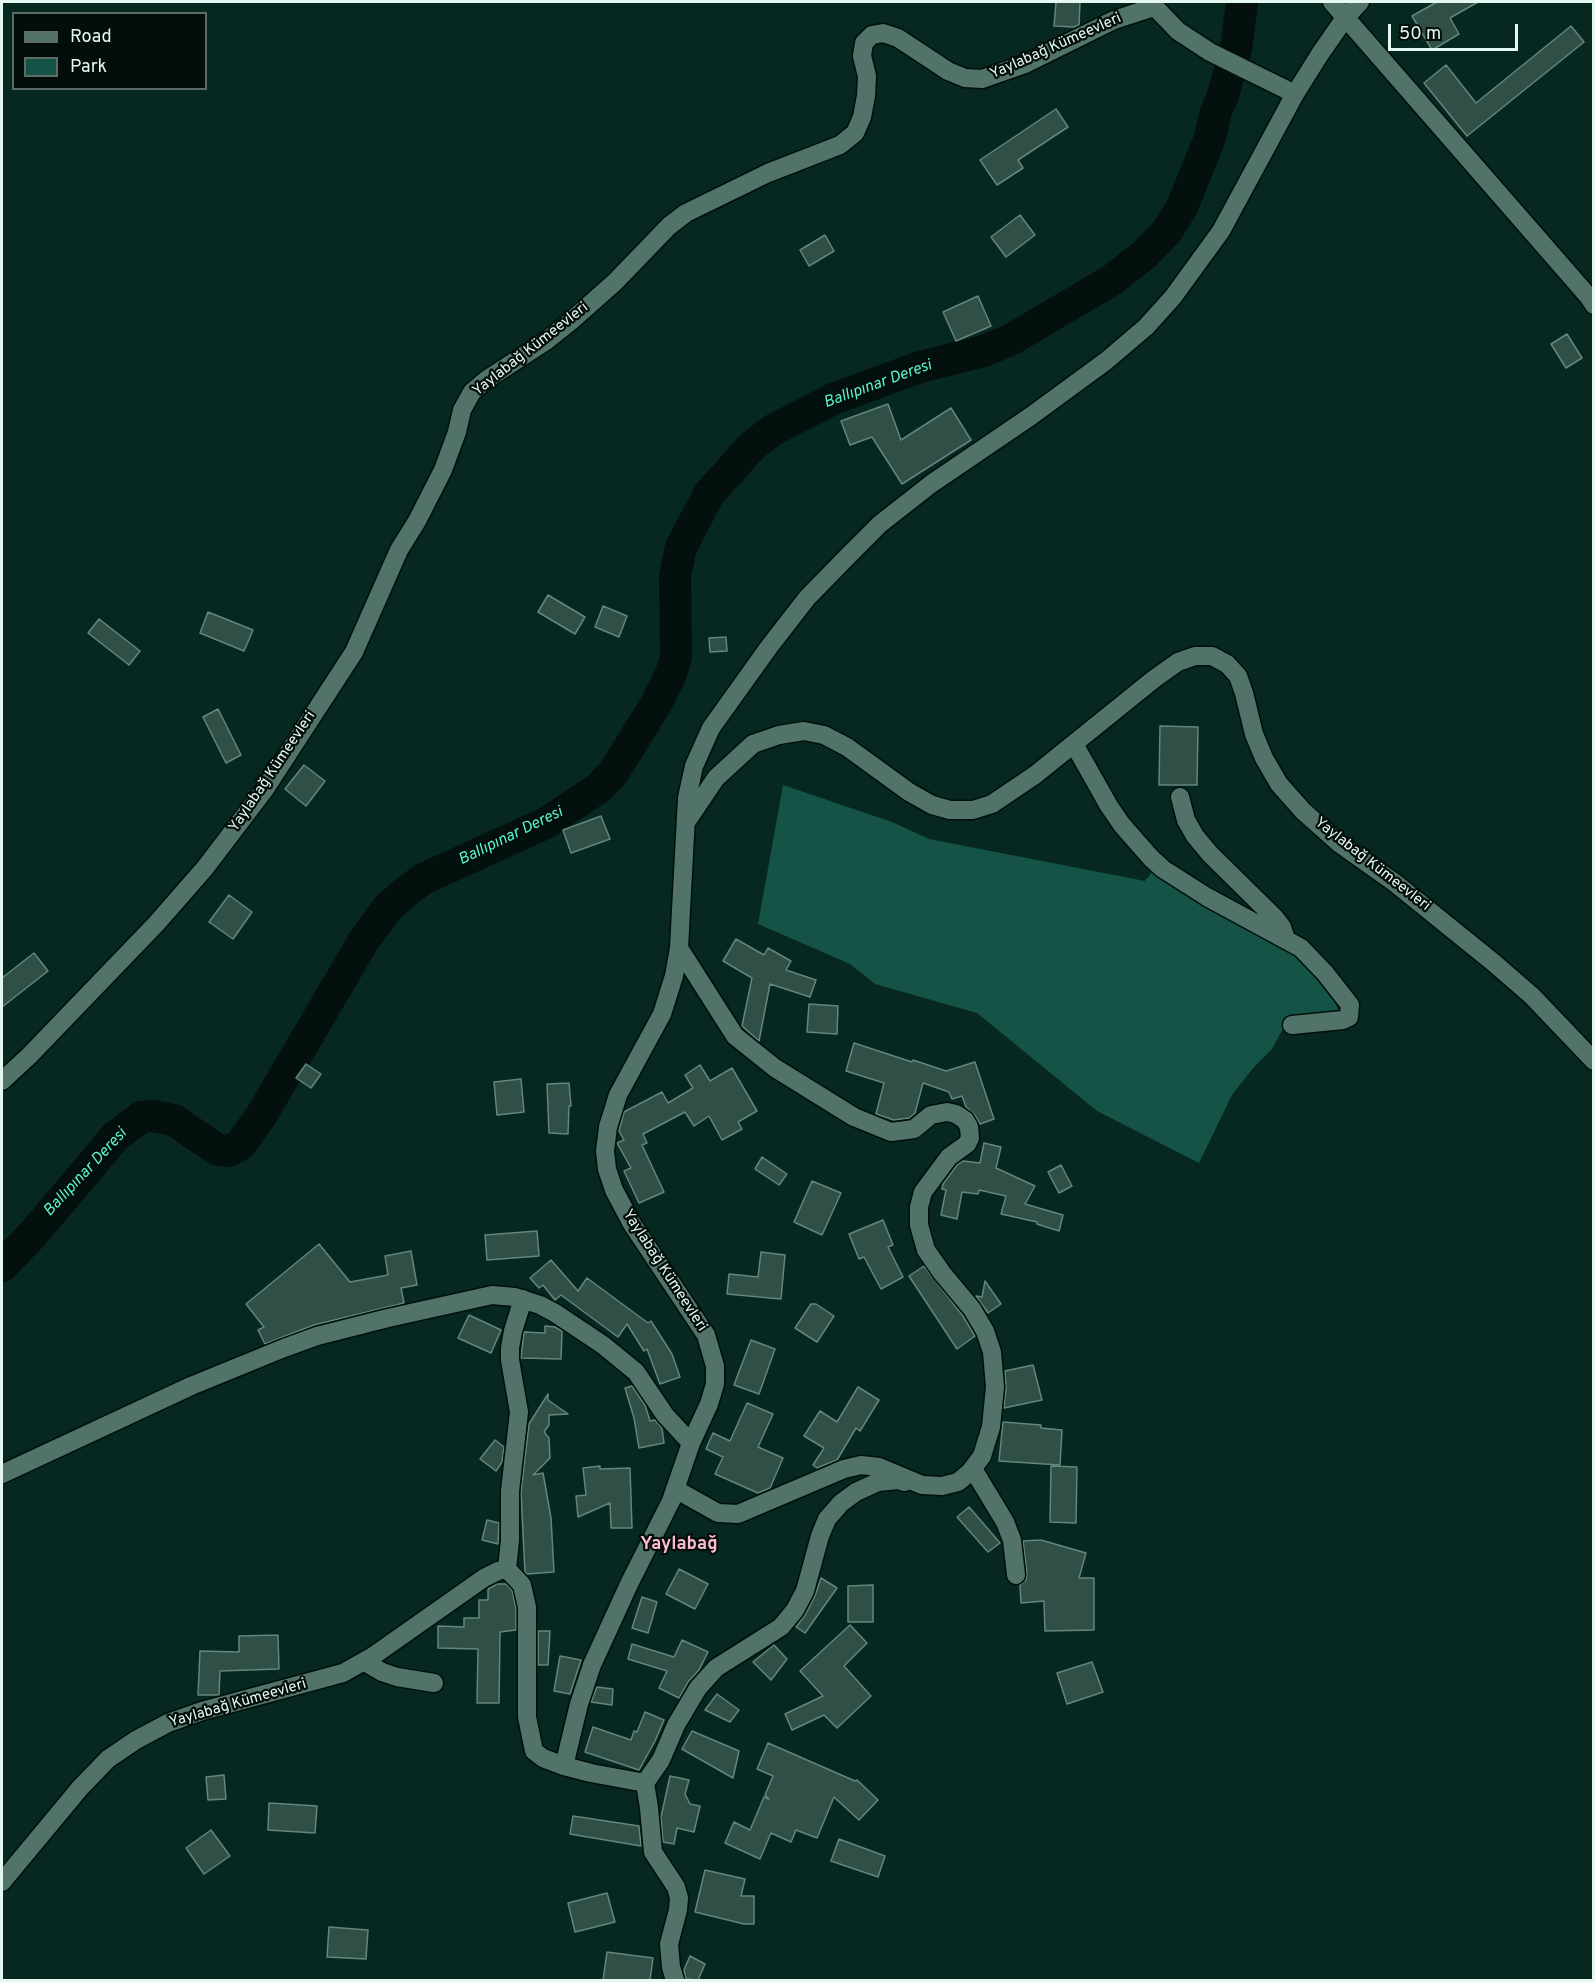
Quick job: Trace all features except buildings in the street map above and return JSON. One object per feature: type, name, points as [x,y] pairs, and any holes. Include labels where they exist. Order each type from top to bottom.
[{"type":"street","points":[[1332,2],[1593,305]]},
{"type":"street","name":"Yaylabağ Kümeevleri","points":[[564,1766],[591,1665],[660,1524],[715,1384],[716,1366],[712,1351],[697,1320],[632,1224],[606,1169],[605,1151],[608,1126],[618,1095],[662,1014],[674,976],[679,948],[687,798],[694,766],[711,728],[768,647],[807,598],[880,524],[931,484],[1040,410],[1106,361],[1146,327],[1195,269],[1221,231],[1295,94],[1345,18],[1360,2]]},
{"type":"street","name":"Yaylabağ Kümeevleri","points":[[2,1081],[156,924],[205,867],[265,789],[354,652],[399,550],[417,521],[442,470],[457,432],[462,410],[472,392],[486,380],[546,342],[615,282],[669,226],[686,213],[768,173],[840,145],[855,133],[862,117],[866,96],[867,76],[862,56],[864,43],[872,35],[883,33],[898,38],[948,71],[964,78],[981,79],[1025,64],[1152,4],[1178,31],[1210,52],[1295,94]]},
{"type":"street","name":"Yaylabağ Kümeevleri","points":[[686,823],[716,778],[753,744],[779,735],[804,731],[824,735],[847,747],[909,792],[932,805],[950,810],[973,810],[992,804],[1035,775],[1178,662],[1195,656],[1212,656],[1227,664],[1238,676],[1254,734],[1264,758],[1279,784],[1304,811],[1340,843],[1395,883],[1494,963],[1532,996],[1593,1061]]},
{"type":"street","points":[[1074,744],[1109,806],[1122,825],[1151,858],[1163,869],[1208,897],[1301,948],[1325,973],[1350,1005],[1349,1017],[1343,1020],[1292,1025]]},
{"type":"street","points":[[1180,798],[1186,820],[1195,836],[1210,854],[1275,918],[1282,927],[1286,939]]},
{"type":"street","points":[[675,1980],[670,1967],[669,1944],[679,1898],[676,1887],[653,1852],[650,1808],[645,1783],[661,1760],[676,1725],[698,1688],[716,1668],[782,1627],[795,1610],[805,1591],[827,1519],[841,1503],[856,1492],[878,1482],[898,1480],[942,1486],[958,1482],[973,1469],[981,1456],[991,1427],[995,1387],[992,1352],[985,1331],[972,1309],[942,1274],[926,1250],[919,1225],[919,1207],[923,1192],[949,1157],[970,1138],[969,1127],[964,1120],[956,1114],[947,1112],[931,1115],[914,1129],[905,1132],[891,1132],[854,1117],[775,1068],[735,1036],[679,948]]},
{"type":"street","points":[[2,1474],[191,1386],[317,1336],[477,1297],[504,1295],[523,1299],[555,1313],[603,1345],[636,1372],[665,1415],[691,1443]]},
{"type":"street","points":[[523,1299],[510,1347],[519,1412],[510,1491],[510,1540],[507,1569],[522,1585],[527,1607],[527,1717],[531,1741],[534,1751],[543,1758],[564,1766],[645,1783]]},
{"type":"street","points":[[675,1489],[718,1513],[738,1514],[844,1469],[861,1465],[879,1467],[922,1485]]},
{"type":"street","points":[[973,1469],[1005,1522],[1012,1540],[1016,1575]]},
{"type":"street","name":"Yaylabağ Kümeevleri","points":[[2,1882],[80,1788],[108,1759],[136,1740],[168,1723],[202,1711],[343,1673],[365,1662],[484,1578],[507,1569]]},
{"type":"street","points":[[365,1662],[382,1672],[397,1677],[434,1683]]},
{"type":"green space","points":[[783,785],[892,822],[929,839],[1145,881],[1152,872],[1297,952],[1333,996],[1338,1010],[1290,1016],[1272,1049],[1232,1095],[1199,1163],[1097,1111],[977,1013],[875,984],[850,964],[758,924]]},
{"type":"waterway","name":"Ballıpınar Deresi","points":[[2,1266],[34,1233],[115,1137],[141,1117],[153,1116],[174,1120],[218,1150],[229,1151],[240,1145],[261,1116],[364,940],[386,910],[423,879],[546,823],[600,787],[613,773],[656,704],[671,674],[676,657],[675,576],[681,547],[709,494],[753,445],[773,430],[833,399],[920,367],[984,351],[1012,339],[1112,280],[1145,254],[1167,231],[1182,207],[1210,138],[1216,111],[1236,49],[1242,2]]},
{"type":"district","name":"Yaylabağ","points":[[679,1545]]}]
